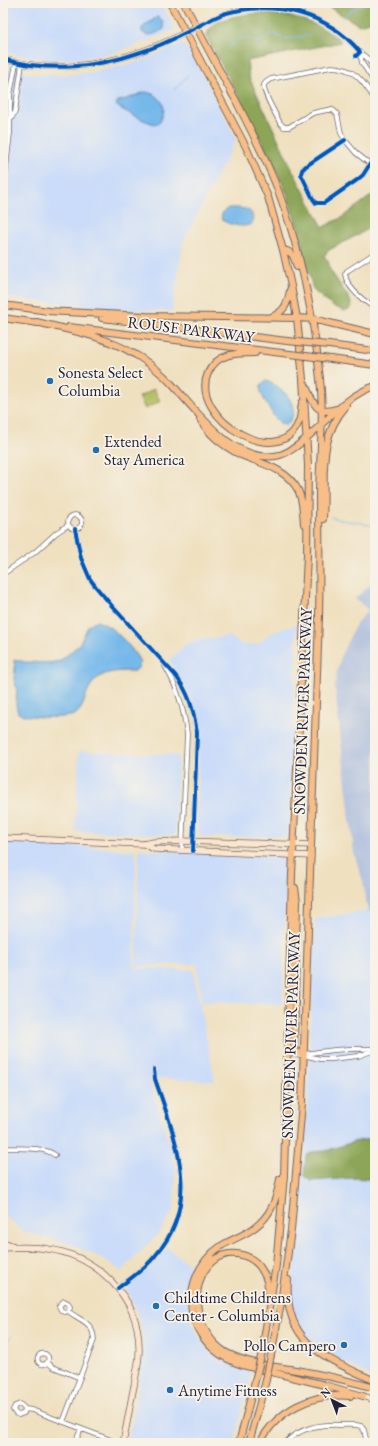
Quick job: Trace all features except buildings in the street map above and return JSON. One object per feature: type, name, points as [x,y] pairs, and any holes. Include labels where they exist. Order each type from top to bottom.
[{"type":"main road","name":"SNOWDEN RIVER PARKWAY","points":[[170,3],[246,146],[268,197],[283,250],[297,318],[307,437],[307,555],[292,875],[285,1145],[280,1228],[276,1265],[262,1352],[239,1443]]},
{"type":"main road","name":"SNOWDEN RIVER PARKWAY","points":[[184,3],[243,115],[270,169],[279,193],[297,250],[310,304],[320,380],[320,558],[311,856],[299,1136],[291,1230],[281,1303],[272,1354],[249,1443]]},
{"type":"main road","points":[[283,250],[291,252],[294,257],[310,304]]},
{"type":"main road","points":[[271,318],[279,314],[286,306],[291,286]]},
{"type":"main road","name":"ROUSE PARKWAY","points":[[3,305],[375,351]]},
{"type":"main road","points":[[46,311],[146,316],[313,319],[375,334]]},
{"type":"main road","name":"ROUSE PARKWAY","points":[[3,318],[375,365]]},
{"type":"main road","points":[[36,322],[100,338],[128,350],[147,362],[213,429],[229,443],[244,451],[254,454],[271,456],[280,455],[295,448],[358,393],[375,386]]},
{"type":"main road","points":[[290,354],[234,353],[218,360],[210,368],[206,379],[206,394],[211,406],[223,420],[238,432],[261,442],[274,442],[290,435],[298,422],[301,412],[303,379]]},
{"type":"main road","points":[[303,379],[317,408],[328,411],[339,408]]},
{"type":"main road","points":[[320,558],[325,445],[335,420],[358,393]]},
{"type":"main road","points":[[196,412],[204,425],[222,443],[239,454],[278,470],[294,484],[301,499],[307,555]]},
{"type":"main road","points":[[292,875],[297,902],[294,1050],[303,1055]]},
{"type":"main road","points":[[285,1145],[277,1194],[268,1213],[260,1223],[250,1231],[216,1250],[198,1271],[191,1295],[195,1324],[207,1344],[217,1353],[230,1360],[242,1365],[325,1385],[363,1396]]},
{"type":"main road","points":[[291,1230],[288,1294],[290,1312],[298,1329],[306,1341],[324,1356],[375,1381]]},
{"type":"main road","points":[[266,1330],[268,1298],[267,1287],[264,1272],[260,1266],[251,1258],[236,1254],[224,1256],[214,1260],[208,1266],[198,1288],[197,1303],[198,1315],[204,1329],[211,1340],[220,1348],[243,1360],[327,1376],[375,1388]]},
{"type":"main road","points":[[260,1443],[275,1422],[301,1403],[326,1396],[363,1396]]},
{"type":"street","points":[[293,10],[295,3]]},
{"type":"street","points":[[301,12],[303,3]]},
{"type":"street","points":[[3,59],[19,64],[58,67],[101,63],[137,54],[186,33],[222,15],[239,10],[270,7],[301,12],[321,20],[349,40],[368,60],[375,70]]},
{"type":"street","points":[[356,56],[360,52]]},
{"type":"street","points":[[360,52],[362,64],[373,76],[375,83]]},
{"type":"street","points":[[3,194],[11,119],[9,110],[10,95],[19,64]]},
{"type":"street","points":[[370,164],[356,153],[345,140],[341,133],[337,114],[330,110],[313,113],[289,127],[284,127],[280,123],[265,92],[264,85],[271,79],[331,67],[338,67],[349,70],[359,77],[375,100]]},
{"type":"street","points":[[345,140],[302,170],[301,174],[316,203],[324,203],[363,175],[375,156]]},
{"type":"street","points":[[375,253],[347,271],[345,274],[346,279],[358,295],[375,308]]},
{"type":"street","points":[[3,574],[35,552],[56,533],[68,525],[70,517],[74,514],[78,515],[82,520],[80,527],[75,529]]},
{"type":"street","points":[[68,525],[75,529]]},
{"type":"street","points":[[75,529],[81,558],[90,579],[181,682],[188,697],[195,720],[196,754],[193,851]]},
{"type":"street","points":[[162,660],[180,699],[186,728],[187,754],[182,850]]},
{"type":"street","points":[[3,838],[143,844],[183,841],[311,845]]},
{"type":"street","points":[[143,844],[154,849],[311,856]]},
{"type":"street","points":[[303,1055],[321,1051],[356,1048],[375,1050]]},
{"type":"street","points":[[287,1054],[303,1055],[320,1059],[332,1059],[358,1056],[375,1050]]},
{"type":"street","points":[[118,1288],[150,1262],[164,1244],[176,1219],[182,1193],[180,1162],[155,1079],[154,1069]]},
{"type":"street","points":[[3,1148],[42,1150],[51,1152],[55,1155]]},
{"type":"street","points":[[3,1242],[18,1247]]},
{"type":"street","points":[[3,1248],[18,1247],[50,1249],[72,1255],[100,1270],[118,1288],[126,1299],[137,1327],[139,1347],[137,1370],[123,1443]]},
{"type":"street","points":[[64,1422],[93,1344],[94,1335],[87,1323],[68,1311]]},
{"type":"street","points":[[47,1362],[53,1367],[80,1378]]},
{"type":"street","points":[[363,1396],[375,1400]]},
{"type":"street","points":[[24,1409],[32,1410],[119,1443]]},
{"type":"street","points":[[285,1443],[295,1435],[308,1428],[331,1424],[361,1426],[364,1430],[367,1443]]},
{"type":"street","points":[[75,1443],[81,1429]]},
{"type":"shaded area","points":[[3,3],[161,3],[175,29],[116,52],[85,58],[59,60],[35,58],[3,52]]},
{"type":"shaded area","points":[[179,45],[184,45],[190,50],[236,139],[183,242],[172,311],[123,310],[3,297],[3,65],[33,74],[77,74],[100,71],[141,61]]},
{"type":"shaded area","points":[[375,581],[375,910],[368,911],[363,881],[354,853],[335,689],[336,675],[342,653],[356,624],[368,610],[355,598]]},
{"type":"shaded area","points":[[297,624],[288,836],[201,837],[197,830],[199,739],[192,700],[169,660],[186,644],[200,640],[230,636],[241,644],[258,644],[271,633]]},
{"type":"shaded area","points":[[79,751],[178,755],[175,835],[75,831]]},
{"type":"shaded area","points":[[3,839],[136,851],[134,968],[193,970],[215,1081],[149,1078],[176,1167],[174,1209],[159,1233],[122,1271],[107,1261],[72,1244],[25,1232],[3,1214]]},
{"type":"shaded area","points":[[139,849],[285,856],[287,859],[282,1004],[202,1002],[197,964],[136,966]]},
{"type":"shaded area","points":[[375,910],[375,1378],[326,1353],[308,1338],[294,1311],[292,1290],[306,1137],[315,919]]},
{"type":"shaded area","points":[[167,1248],[196,1269],[189,1286],[188,1302],[192,1325],[200,1339],[209,1351],[221,1359],[235,1366],[252,1371],[234,1443],[128,1443],[143,1359],[143,1336],[139,1317],[127,1290],[129,1285],[153,1265]]},
{"type":"green space","points":[[322,3],[375,3],[375,20],[359,25]]},
{"type":"green space","points":[[261,13],[293,17],[311,23],[339,39],[341,42],[247,61],[249,77],[294,173],[323,227],[341,218],[375,193],[375,222],[365,231],[329,250],[324,256],[329,263],[329,268],[350,300],[352,307],[349,310],[345,311],[332,306],[313,290],[298,229],[287,194],[251,119],[207,38],[208,31],[213,26],[228,18]]},
{"type":"green space","points":[[154,389],[160,401],[145,409],[139,397]]},
{"type":"green space","points":[[375,1138],[375,1182],[368,1179],[352,1178],[311,1181],[304,1176],[306,1156],[312,1152],[326,1151],[353,1142]]},
{"type":"water","points":[[157,17],[164,25],[164,29],[150,35],[142,32],[142,28]]},
{"type":"water","points":[[145,92],[157,96],[163,104],[163,114],[158,124],[154,124],[136,117],[116,105],[118,101]]},
{"type":"water","points":[[229,208],[250,211],[253,218],[252,224],[245,226],[237,225],[222,220],[223,212]]},
{"type":"water","points":[[265,381],[279,387],[289,399],[293,412],[291,419],[286,425],[276,419],[261,393],[260,390],[262,384]]},
{"type":"water","points":[[96,621],[109,627],[121,637],[137,656],[140,662],[139,667],[135,671],[111,672],[98,678],[93,682],[79,711],[72,716],[38,717],[18,713],[16,705],[17,689],[14,679],[14,660],[49,663],[60,661],[79,645],[88,626]]},
{"type":"waterway","points":[[343,17],[350,11],[365,3]]},
{"type":"waterway","points":[[227,49],[240,38],[253,39],[257,43],[270,34],[274,34],[284,39],[310,35]]},
{"type":"waterway","points":[[174,90],[188,75]]},
{"type":"waterway","points":[[331,517],[375,527]]},
{"type":"waterway","points":[[3,1345],[12,1336]]},
{"type":"cycle path","points":[[3,59],[37,66],[54,67],[88,65],[105,62],[156,47],[223,14],[261,8],[280,9],[298,13],[332,27],[347,38],[360,52],[356,56]]},
{"type":"cycle path","points":[[345,140],[302,170],[301,174],[316,203],[324,203],[357,180],[363,175],[375,156]]},
{"type":"cycle path","points":[[75,529],[81,558],[90,579],[112,606],[180,681],[190,702],[197,733],[193,851]]},
{"type":"cycle path","points":[[118,1288],[151,1261],[170,1235],[178,1214],[181,1192],[180,1169],[176,1147],[155,1079],[154,1069]]},
{"type":"place","name":"Sonesta Select Columbia","points":[[50,381]]},
{"type":"place","name":"Extended Stay America","points":[[96,450]]},
{"type":"place","name":"Childtime Childrens Center - Columbia","points":[[156,1306]]},
{"type":"place","name":"Pollo Campero","points":[[344,1345]]},
{"type":"place","name":"Anytime Fitness","points":[[170,1390]]}]
